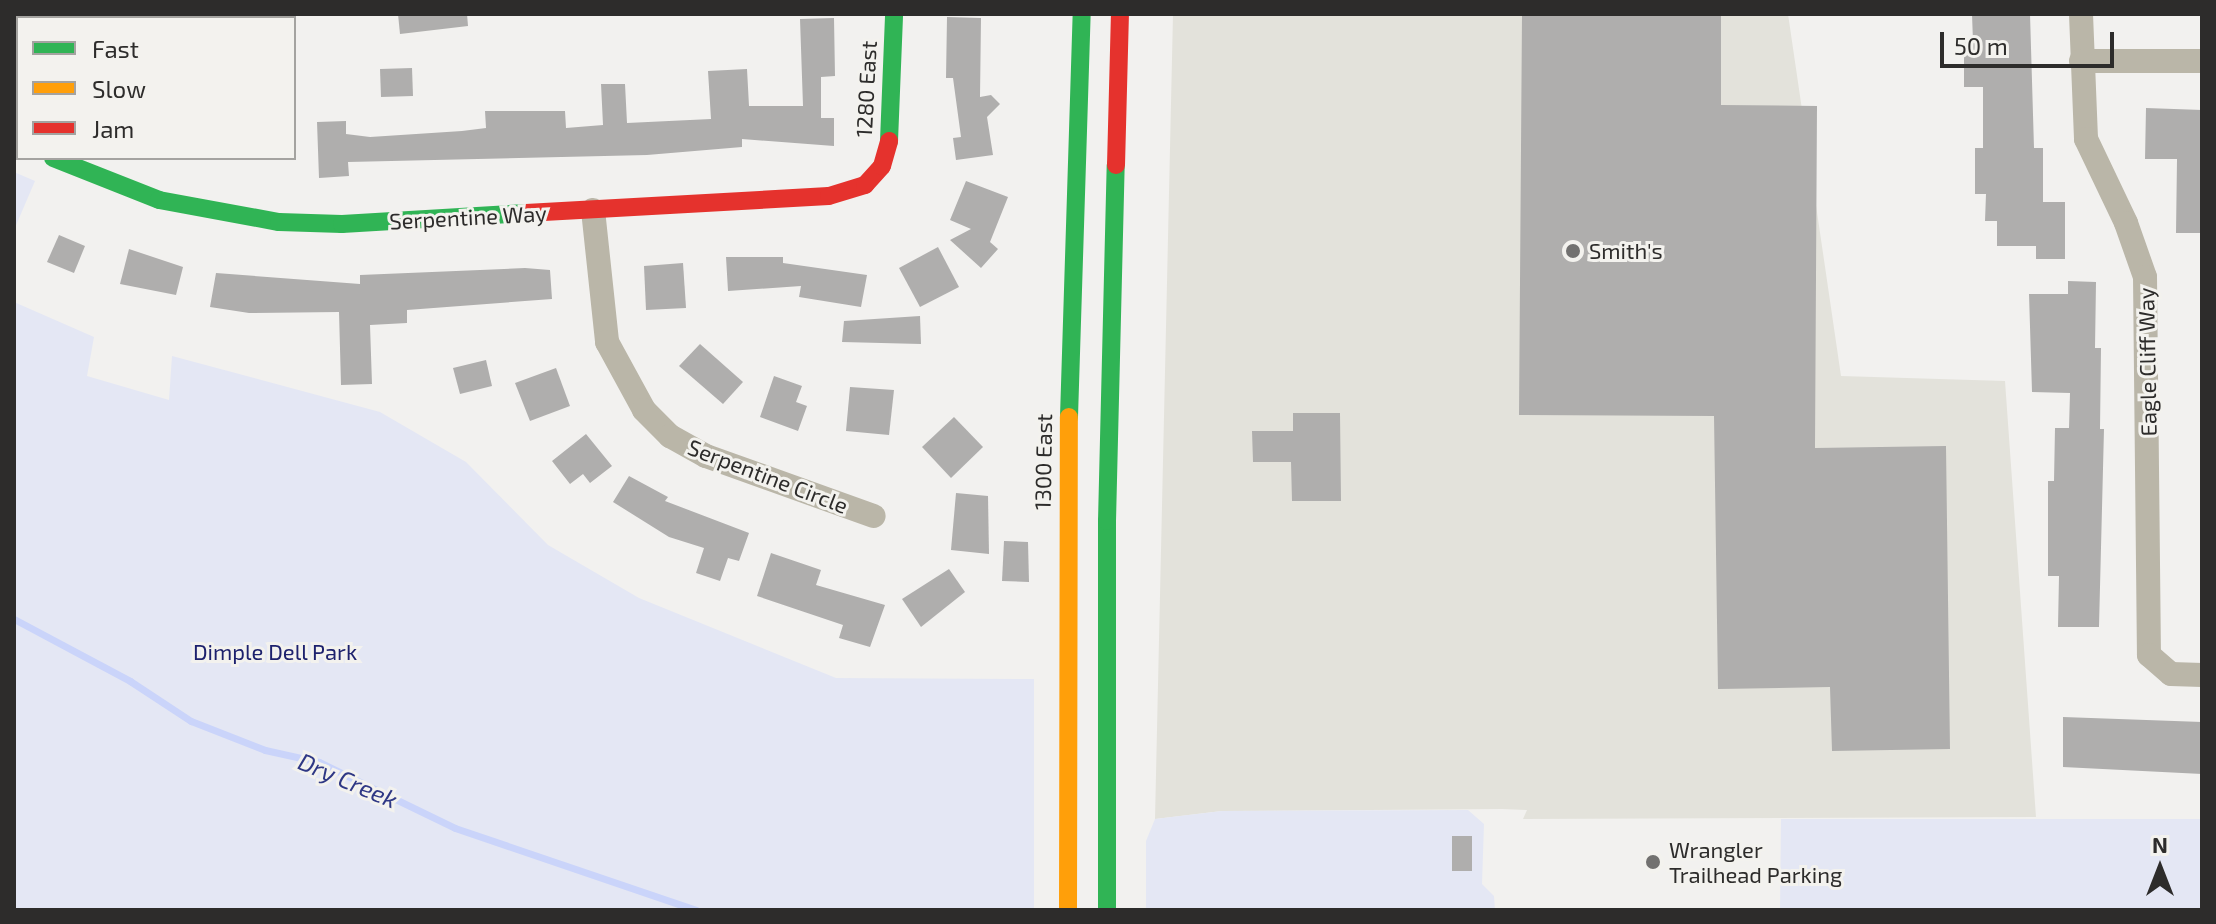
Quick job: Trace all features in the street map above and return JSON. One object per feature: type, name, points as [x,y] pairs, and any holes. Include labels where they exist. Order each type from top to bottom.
[{"type":"main road","name":"1280 East","points":[[882,166],[893,128],[894,14]]},
{"type":"main road","name":"1300 East","points":[[1068,910],[1069,339],[1082,14]]},
{"type":"main road","points":[[1107,910],[1108,506],[1120,14]]},
{"type":"main road","name":"Serpentine Way","points":[[58,160],[159,200],[279,222],[342,224],[829,196],[865,185],[882,166]]},
{"type":"street","name":"Eagle Cliff Way","points":[[2081,14],[2086,139],[2126,223],[2145,277],[2145,629],[2149,655],[2161,669],[2202,675]]},
{"type":"street","points":[[2081,61],[2202,61]]},
{"type":"street","name":"Serpentine Circle","points":[[593,210],[607,342],[644,410],[670,436],[706,456],[874,516]]},
{"type":"shaded area","points":[[1173,14],[1788,14],[1841,376],[2005,381],[2036,817],[1523,819],[1527,810],[1502,809],[1222,811],[1155,819]]},
{"type":"green space","points":[[14,172],[35,181],[14,230]]},
{"type":"green space","name":"Dimple Dell Park","points":[[14,302],[94,337],[87,376],[169,400],[172,356],[380,412],[466,462],[548,545],[639,598],[836,678],[1034,679],[1034,910],[14,910]]},
{"type":"green space","points":[[1468,810],[1484,824],[1482,884],[1494,896],[1495,910],[1146,910],[1146,841],[1155,819],[1222,811]]},
{"type":"green space","points":[[1781,819],[2202,819],[2202,910],[1780,910]]},
{"type":"building","points":[[398,14],[467,14],[468,26],[400,34]]},
{"type":"building","points":[[1522,14],[1721,14],[1721,105],[1817,106],[1815,448],[1946,446],[1950,749],[1832,751],[1830,687],[1718,689],[1714,416],[1519,415]]},
{"type":"building","points":[[1972,14],[2030,14],[2034,148],[2043,148],[2043,202],[2065,202],[2065,259],[2036,259],[2036,246],[1997,246],[1997,221],[1985,221],[1986,194],[1975,194],[1975,148],[1983,148],[1983,87],[1964,87],[1964,42],[1973,42]]},
{"type":"building","points":[[947,17],[981,18],[980,97],[991,95],[1000,104],[987,117],[993,155],[956,160],[953,138],[961,137],[953,78],[946,78]]},
{"type":"building","points":[[834,18],[835,76],[821,77],[821,118],[834,118],[834,146],[742,139],[742,147],[647,155],[348,162],[349,176],[319,178],[317,122],[346,121],[346,134],[370,137],[486,128],[485,111],[565,111],[566,128],[603,125],[601,84],[625,84],[627,123],[711,119],[708,71],[747,69],[749,106],[803,106],[800,19]]},
{"type":"building","points":[[412,68],[413,96],[381,97],[380,69]]},
{"type":"building","points":[[2146,108],[2202,110],[2202,233],[2176,233],[2177,159],[2145,159]]},
{"type":"building","points":[[966,181],[1008,197],[990,242],[998,249],[981,268],[950,240],[971,229],[950,220]]},
{"type":"building","points":[[59,235],[85,246],[74,273],[47,262]]},
{"type":"building","points":[[938,247],[959,287],[920,307],[899,268]]},
{"type":"building","points":[[129,249],[183,267],[176,295],[120,284]]},
{"type":"building","points":[[726,257],[783,257],[783,263],[867,275],[861,307],[799,297],[801,286],[728,291]]},
{"type":"building","points":[[683,263],[686,308],[646,310],[644,266]]},
{"type":"building","points":[[525,268],[550,270],[552,299],[407,310],[407,323],[370,325],[372,384],[341,385],[339,312],[249,313],[210,307],[216,273],[360,284],[360,275]]},
{"type":"building","points":[[2068,281],[2096,282],[2095,348],[2101,348],[2100,429],[2104,429],[2099,627],[2058,627],[2059,576],[2048,576],[2048,481],[2054,481],[2055,428],[2069,428],[2070,393],[2032,392],[2029,294],[2068,294]]},
{"type":"building","points":[[920,316],[921,344],[842,342],[844,321]]},
{"type":"building","points":[[700,344],[743,382],[723,404],[679,366]]},
{"type":"building","points":[[486,360],[492,386],[460,394],[453,368]]},
{"type":"building","points":[[556,368],[570,406],[530,421],[515,383]]},
{"type":"building","points":[[774,376],[802,386],[796,402],[807,406],[798,431],[760,417]]},
{"type":"building","points":[[850,387],[894,390],[889,435],[846,431]]},
{"type":"building","points":[[1293,413],[1340,413],[1341,501],[1292,501],[1291,462],[1253,462],[1252,431],[1293,431]]},
{"type":"building","points":[[954,417],[983,447],[951,478],[922,447]]},
{"type":"building","points":[[586,434],[612,466],[590,483],[583,474],[570,484],[552,461]]},
{"type":"building","points":[[629,476],[668,497],[665,501],[749,533],[739,561],[728,558],[720,581],[696,573],[704,548],[669,537],[613,502]]},
{"type":"building","points":[[956,493],[988,496],[989,554],[951,550]]},
{"type":"building","points":[[1004,541],[1028,542],[1029,582],[1002,581]]},
{"type":"building","points":[[771,553],[821,570],[816,585],[885,605],[870,647],[839,638],[843,625],[757,596]]},
{"type":"building","points":[[949,569],[965,592],[921,627],[902,599]]},
{"type":"building","points":[[2063,717],[2202,722],[2202,774],[2063,767]]},
{"type":"building","points":[[1452,836],[1472,836],[1472,871],[1452,871]]},
{"type":"waterway","name":"Dry Creek","points":[[14,619],[130,681],[191,721],[265,750],[319,762],[455,828],[696,910]]},
{"type":"traffic: fast","points":[[889,141],[894,14]]},
{"type":"traffic: fast","points":[[1069,417],[1082,14]]},
{"type":"traffic: fast","points":[[58,160],[159,200],[279,222],[342,224],[526,213]]},
{"type":"traffic: fast","points":[[1107,910],[1107,521],[1116,165]]},
{"type":"traffic: slow","points":[[1068,910],[1069,417]]},
{"type":"traffic: jam","points":[[1116,165],[1120,14]]},
{"type":"traffic: jam","points":[[526,213],[829,196],[865,185],[882,166],[889,141]]},
{"type":"place","name":"Smith's","points":[[1573,251]]},
{"type":"place","name":"Wrangler Trailhead Parking","points":[[1653,862]]}]
